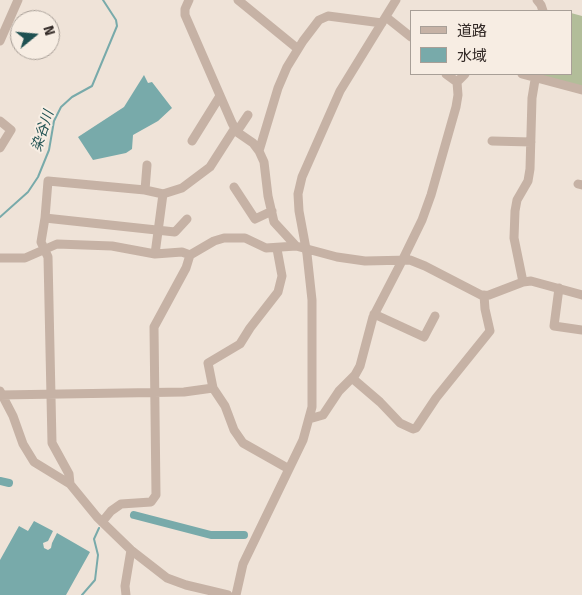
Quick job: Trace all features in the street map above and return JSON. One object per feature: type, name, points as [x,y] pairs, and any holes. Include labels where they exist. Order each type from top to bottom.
[{"type":"street","points":[[0,41],[18,0]]},
{"type":"street","points":[[189,0],[185,9],[185,15],[220,96],[237,132],[253,143],[264,162],[274,222],[296,246]]},
{"type":"street","points":[[238,0],[298,49]]},
{"type":"street","points":[[236,595],[243,564],[303,440],[312,407],[312,300],[298,194],[302,177],[333,105],[396,0]]},
{"type":"street","points":[[259,151],[278,88],[287,67],[319,20],[328,16],[384,20],[410,36]]},
{"type":"street","points":[[447,75],[457,82]]},
{"type":"street","points":[[309,419],[323,415],[338,391],[352,378],[360,366],[374,314],[403,259],[431,195],[456,107],[458,95],[457,82],[464,75]]},
{"type":"street","points":[[523,282],[514,238],[515,211],[517,200],[528,180],[530,169],[532,98],[536,75],[582,90]]},
{"type":"street","points":[[192,141],[220,96]]},
{"type":"street","points":[[70,484],[69,474],[52,443],[48,257],[41,242],[48,180],[145,190],[163,194],[182,188],[210,167],[235,128],[240,127],[248,115]]},
{"type":"street","points":[[0,121],[11,130],[0,148]]},
{"type":"street","points":[[492,141],[531,142]]},
{"type":"street","points":[[145,190],[147,165]]},
{"type":"street","points":[[234,187],[255,219],[272,211]]},
{"type":"street","points":[[155,254],[163,194]]},
{"type":"street","points":[[45,218],[175,232],[187,219]]},
{"type":"street","points":[[0,258],[25,258],[57,244],[112,246],[155,254],[182,252],[190,254],[214,241],[234,237],[245,238],[266,248],[296,246],[346,259],[366,261],[403,259],[425,266],[475,293],[484,295],[523,282],[535,281],[582,295]]},
{"type":"street","points":[[277,248],[282,276],[278,292],[240,344],[208,363],[213,388],[225,406],[234,430],[243,443],[289,469]]},
{"type":"street","points":[[102,522],[111,511],[121,504],[151,502],[156,495],[154,327],[186,268],[190,254]]},
{"type":"street","points":[[559,288],[554,326],[582,330]]},
{"type":"street","points":[[352,378],[380,402],[400,423],[413,430],[423,420],[436,398],[490,331],[484,295]]},
{"type":"street","points":[[374,314],[424,337],[435,316]]},
{"type":"street","points":[[213,388],[184,392],[1,394],[13,416],[23,444],[34,462],[70,484],[102,522],[131,550],[167,578],[186,585],[228,595]]},
{"type":"street","points":[[126,595],[125,586],[131,550]]},
{"type":"green space","points":[[572,13],[582,16],[582,87],[542,76],[572,75]]},
{"type":"water","points":[[144,75],[148,83],[152,82],[172,108],[158,121],[133,135],[132,149],[126,153],[93,160],[78,137],[124,107]]},
{"type":"water","points":[[34,521],[53,531],[48,541],[43,543],[44,548],[48,550],[51,548],[57,533],[90,552],[66,595],[0,595],[0,560],[19,526],[28,531]]},
{"type":"waterway","name":"染谷川","points":[[0,217],[28,192],[38,177],[49,150],[54,121],[61,107],[72,97],[92,86],[117,26],[116,20],[103,0]]},
{"type":"waterway","points":[[0,481],[9,483]]},
{"type":"waterway","points":[[134,515],[211,535],[244,535]]},
{"type":"waterway","points":[[82,595],[95,580],[98,555],[94,539],[99,528]]}]
